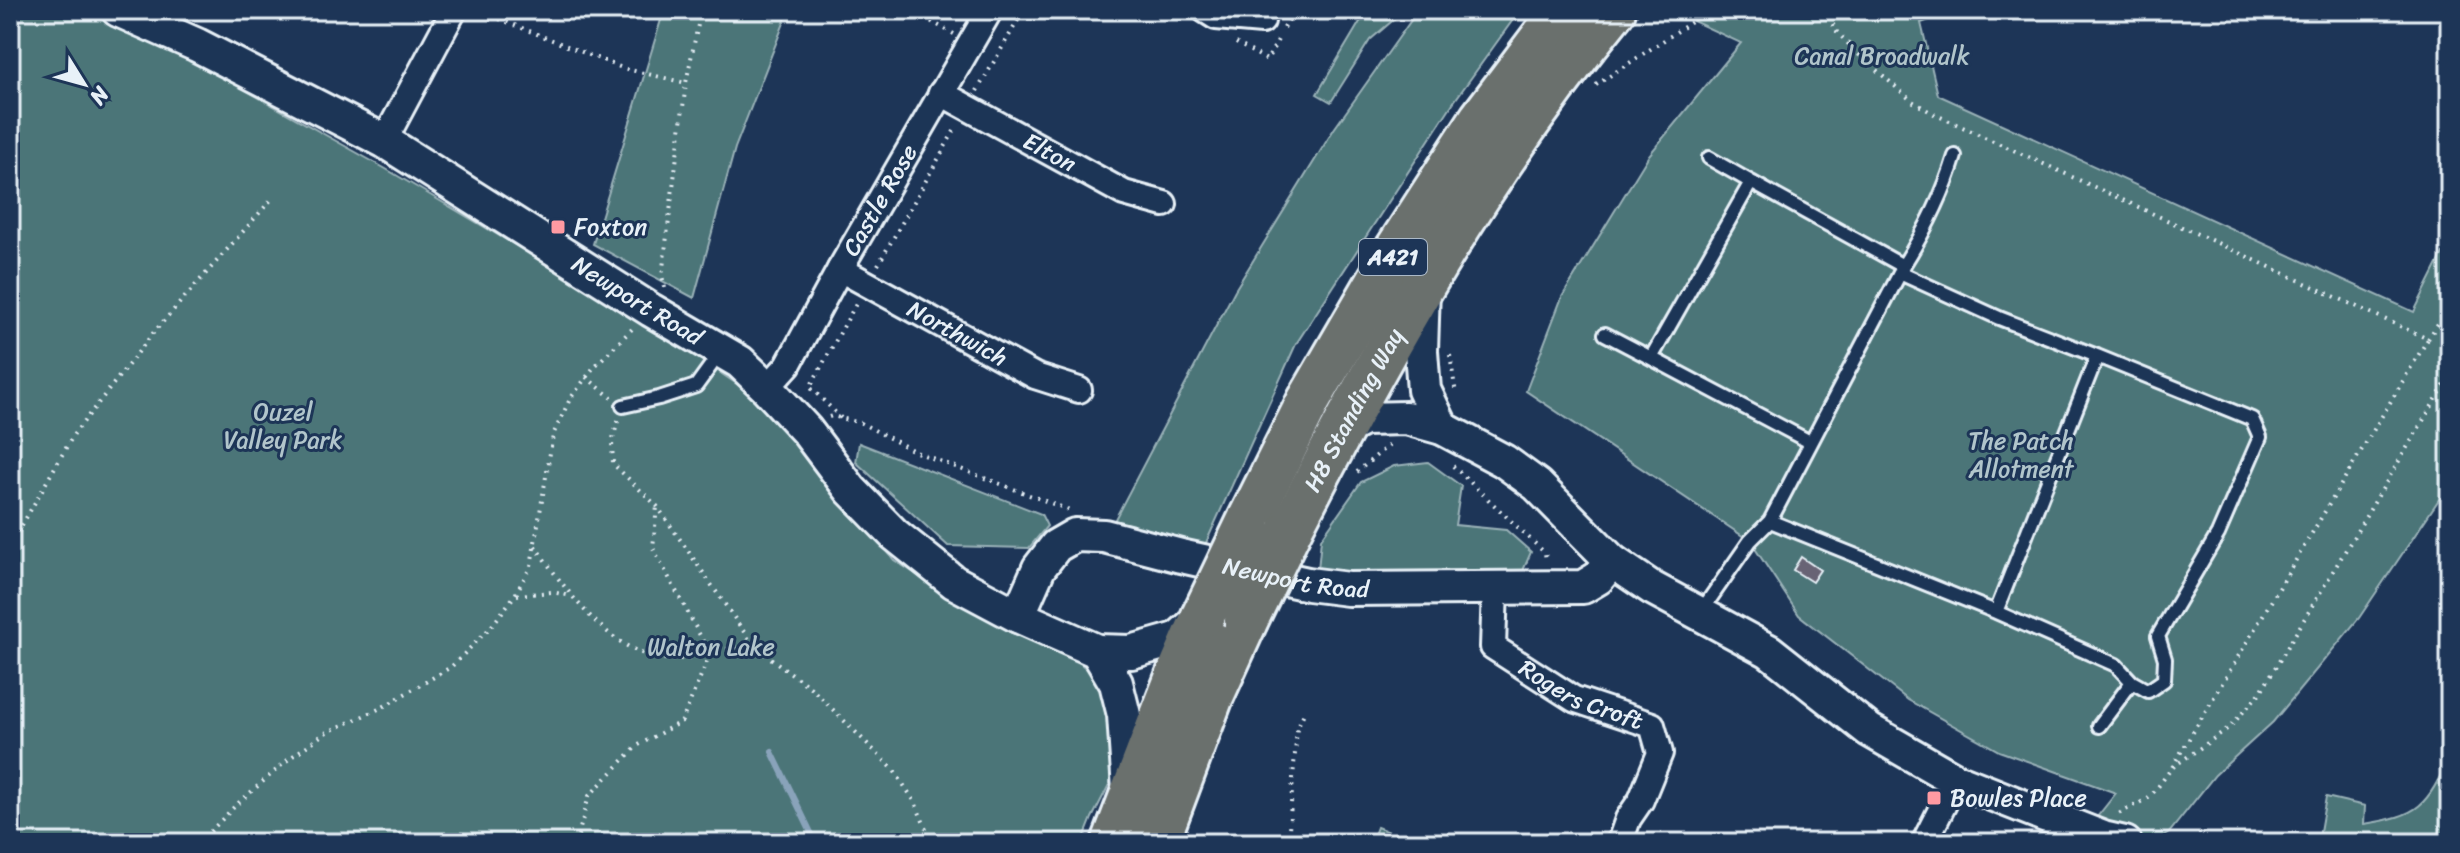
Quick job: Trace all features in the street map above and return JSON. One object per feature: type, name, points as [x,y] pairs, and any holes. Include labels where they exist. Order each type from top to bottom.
[{"type":"highway","name":"H8 Standing Way","points":[[1113,843],[1129,796],[1203,616],[1309,400],[1395,252],[1481,119],[1563,10]]},
{"type":"highway","name":"H8 Standing Way","points":[[1157,843],[1212,696],[1340,431],[1423,283],[1512,146],[1610,15]]},
{"type":"street","name":"Newport Road","points":[[118,10],[197,45],[384,141],[651,310],[740,362],[806,430],[851,490],[894,534],[954,582],[1018,616],[1097,651]]},
{"type":"street","points":[[384,141],[454,10]]},
{"type":"street","name":"Castle Rose","points":[[767,388],[788,365],[990,10]]},
{"type":"street","points":[[1205,10],[1216,17],[1262,21]]},
{"type":"street","name":"Elton","points":[[941,93],[1124,193],[1164,204]]},
{"type":"street","name":"Northwich","points":[[840,269],[1035,376],[1079,390]]},
{"type":"street","points":[[1423,283],[1421,351],[1424,390],[1446,431]]},
{"type":"street","points":[[1340,431],[1364,419],[1406,418],[1446,431],[1504,461],[1537,485],[1612,561],[1652,588],[1769,651],[1869,730],[1956,780],[2114,840]]},
{"type":"street","name":"Newport Road","points":[[1018,616],[1039,568],[1056,546],[1075,535],[1104,536],[1308,584],[1348,589],[1583,587],[1598,578],[1612,561]]},
{"type":"street","name":"Rogers Croft","points":[[1495,588],[1493,647],[1574,699],[1652,725],[1660,753],[1641,800],[1617,843]]},
{"type":"street","points":[[1097,651],[1131,652],[1177,639],[1203,616]]},
{"type":"street","points":[[1097,651],[1116,683],[1124,715],[1129,796]]},
{"type":"street","points":[[1924,843],[1956,780]]},
{"type":"lane","points":[[1700,613],[1750,541],[1770,521],[1926,229],[1955,156]]},
{"type":"lane","points":[[1709,158],[1902,270],[1999,318],[2252,419],[2260,437],[2218,534],[2158,636],[2165,659],[2164,680],[2148,691],[2132,682],[2116,665],[1996,612],[1770,521]]},
{"type":"lane","points":[[1651,358],[1751,182]]},
{"type":"lane","points":[[1605,334],[1810,442]]},
{"type":"lane","points":[[623,406],[696,386],[722,351]]},
{"type":"lane","points":[[1996,612],[2097,356]]},
{"type":"lane","points":[[2099,726],[2132,682]]},
{"type":"path","points":[[477,10],[622,68],[686,83]]},
{"type":"path","points":[[199,843],[235,806],[290,758],[325,733],[381,708],[451,667],[491,627],[515,595],[531,566],[553,435],[570,399],[586,377],[666,291],[662,276],[686,83],[701,10]]},
{"type":"path","points":[[841,418],[810,387],[1024,10]]},
{"type":"path","points":[[1596,85],[1693,21],[1704,10]]},
{"type":"path","points":[[1824,10],[1837,32],[1858,54],[1912,101],[1934,114],[2428,339]]},
{"type":"path","points":[[10,546],[74,434],[154,332],[271,200]]},
{"type":"path","points":[[2114,840],[2117,814],[2144,800],[2171,769],[2450,305]]},
{"type":"path","points":[[1448,345],[1459,406],[1436,450],[1545,553],[1547,588]]},
{"type":"path","points":[[2171,769],[2230,727],[2260,693],[2450,376]]},
{"type":"path","points":[[586,377],[623,406],[612,442],[613,464],[657,506],[753,645],[811,688],[893,769],[915,802],[932,843]]},
{"type":"path","points":[[806,430],[832,416],[861,423],[916,452],[1069,510]]},
{"type":"path","points":[[1349,483],[1358,471],[1391,443],[1401,441]]},
{"type":"path","points":[[657,506],[653,548],[710,654]]},
{"type":"path","points":[[535,546],[570,596],[611,635],[646,655],[677,660],[753,645]]},
{"type":"path","points":[[515,595],[552,592],[570,596]]},
{"type":"path","points":[[576,843],[589,796],[637,746],[682,721],[710,654]]},
{"type":"path","points":[[1290,843],[1297,728],[1304,713]]},
{"type":"green space","points":[[10,10],[92,10],[158,41],[386,169],[642,320],[756,397],[787,427],[894,560],[1010,631],[1069,654],[1104,689],[1112,706],[1116,771],[1082,843],[10,843]]},
{"type":"green space","points":[[664,10],[789,10],[735,148],[694,298],[593,244]]},
{"type":"green space","points":[[1367,10],[1405,10],[1370,40],[1331,102],[1317,94]]},
{"type":"green space","points":[[1405,10],[1520,10],[1453,103],[1296,344],[1205,545],[1114,521],[1235,290],[1334,129],[1414,16]]},
{"type":"green space","name":"The Patch Allotment","points":[[1704,10],[1957,10],[1921,23],[1938,95],[2414,312],[2450,240],[2450,483],[2359,618],[2273,722],[2215,775],[2169,833],[2152,843],[2125,843],[2086,831],[2116,793],[1999,751],[1908,700],[1799,615],[1750,541],[1526,391],[1562,297],[1649,155],[1741,43],[1693,21]]},
{"type":"green space","points":[[859,443],[1041,514],[1047,526],[1029,548],[948,546],[856,462]]},
{"type":"green space","points":[[1428,462],[1461,486],[1455,525],[1506,530],[1531,552],[1522,573],[1353,579],[1318,570],[1321,539],[1361,482],[1394,466]]},
{"type":"green space","points":[[2450,756],[2450,843],[2318,843],[2326,797],[2365,806],[2364,824],[2398,817],[2427,798]]},
{"type":"green space","points":[[1377,827],[1416,843],[1371,843]]},
{"type":"building","points":[[1801,557],[1820,570],[1812,582],[1793,570]]},
{"type":"waterway","points":[[772,752],[816,843]]},
{"type":"place","name":"Foxton","points":[[558,227]]},
{"type":"place","name":"Bowles Place","points":[[1934,798]]},
{"type":"park label","name":"Canal Broadwalk","points":[[1882,56]]},
{"type":"park label","name":"Ouzel Valley Park","points":[[283,426]]},
{"type":"park label","name":"Walton Lake","points":[[711,647]]}]
